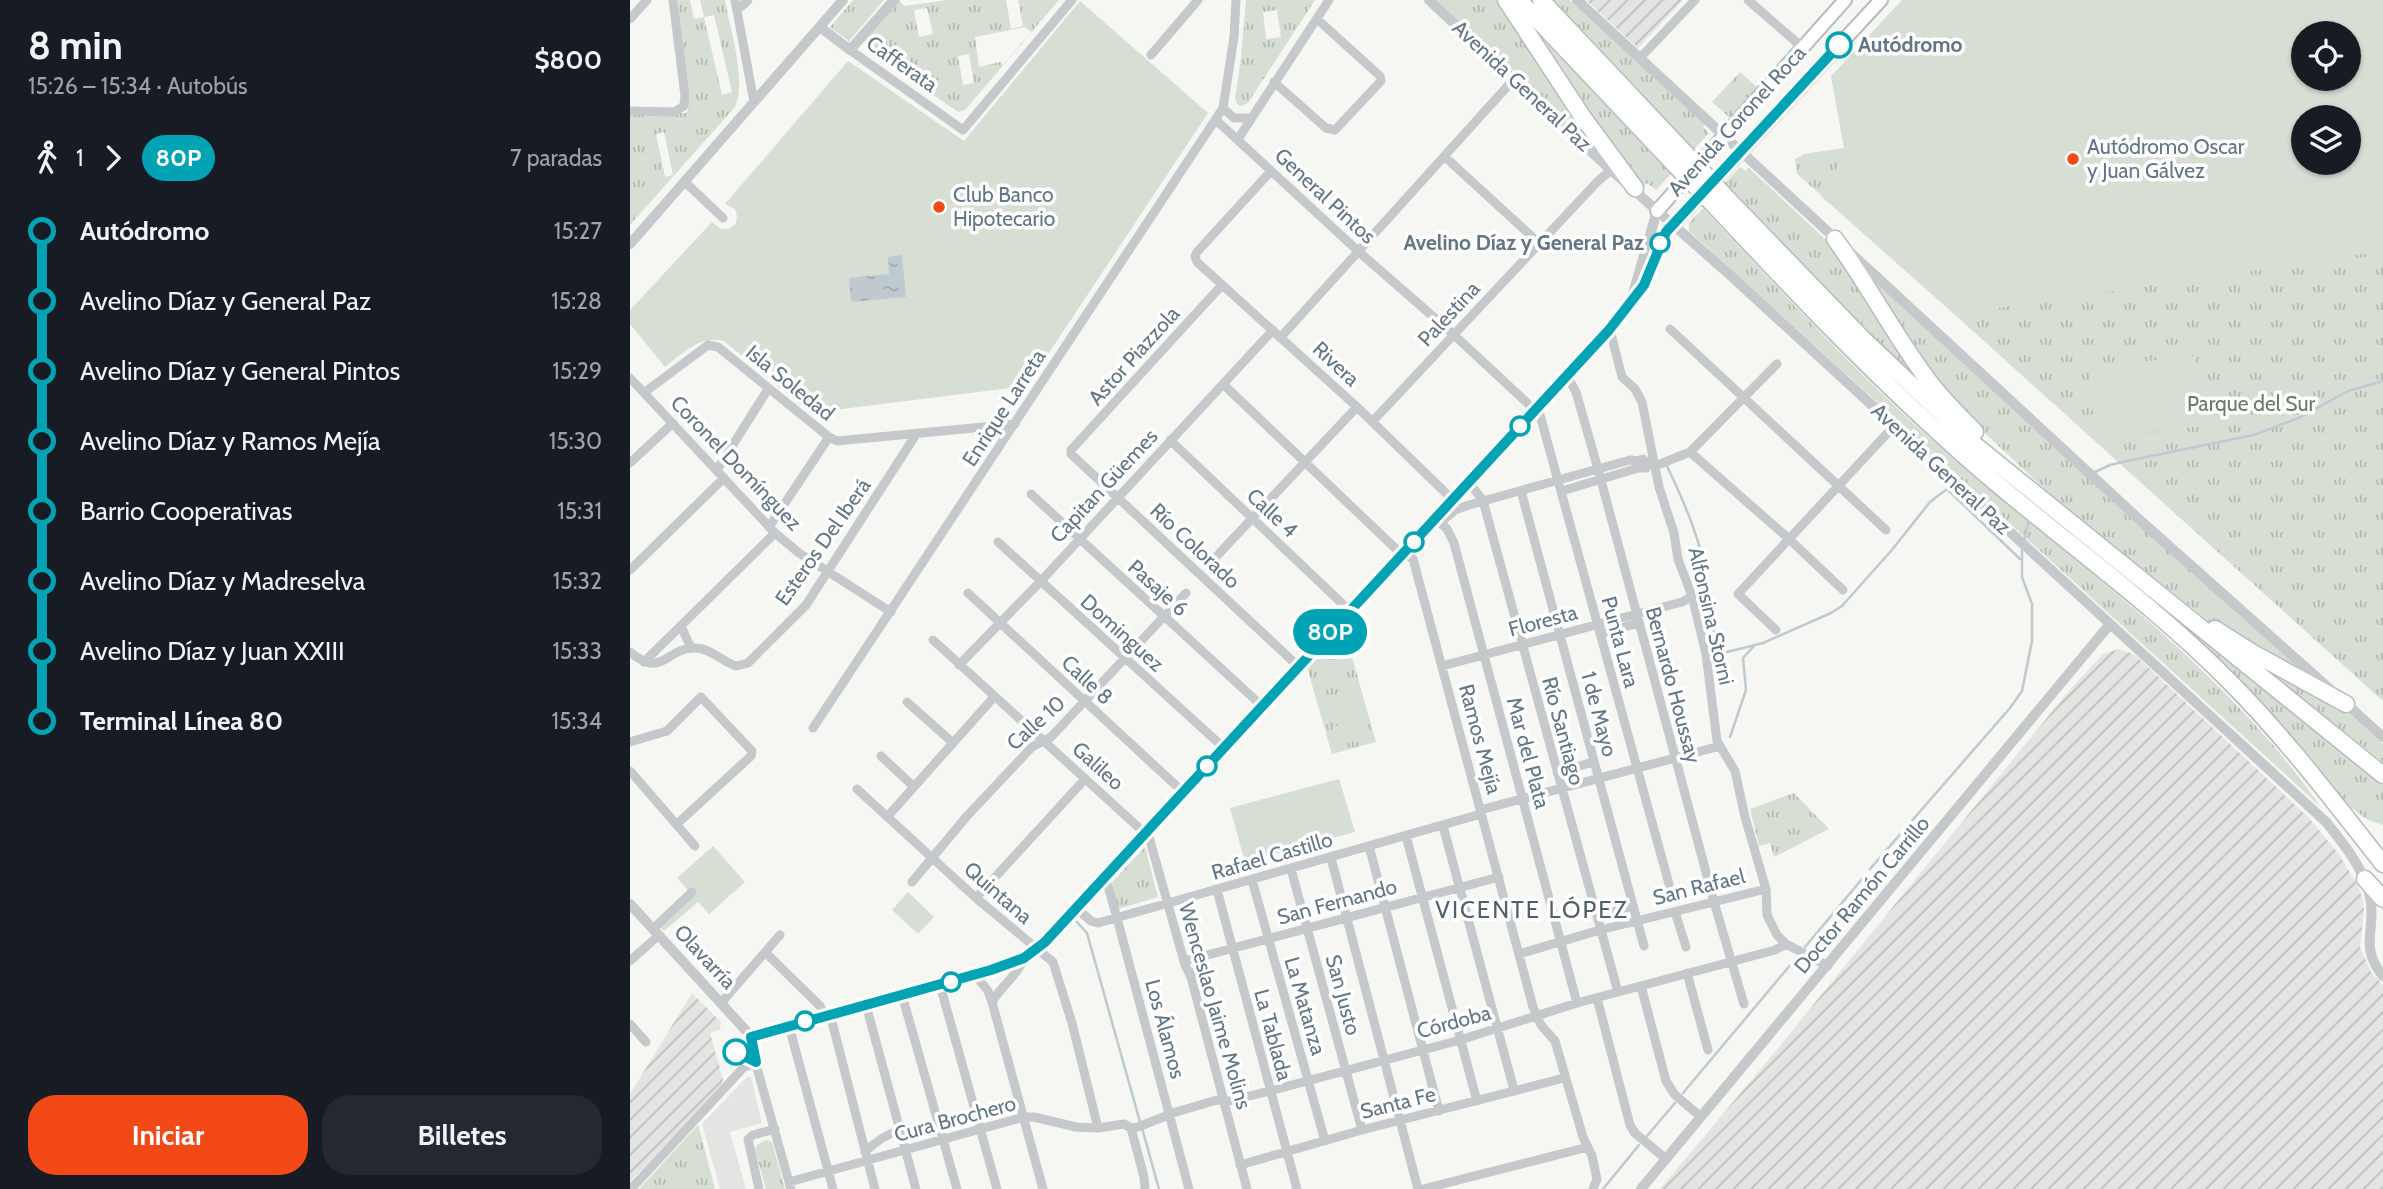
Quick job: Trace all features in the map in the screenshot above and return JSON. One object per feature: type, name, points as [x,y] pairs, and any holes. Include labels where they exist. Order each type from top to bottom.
[{"type":"highway","points":[[1506,0],[1582,116],[1635,188]]},
{"type":"highway","name":"Avenida General Paz","points":[[1520,0],[1680,159],[1868,366],[1975,465],[2030,501],[2180,612],[2383,775]]},
{"type":"highway","name":"Avenida General Paz","points":[[1541,0],[1680,159]]},
{"type":"highway","points":[[1835,239],[1933,387],[2030,501]]},
{"type":"highway","name":"Avenida General Paz","points":[[2030,501],[2058,533],[2164,620],[2232,684],[2303,765],[2383,864]]},
{"type":"highway","points":[[2180,612],[2206,623],[2253,653],[2346,704]]},
{"type":"highway","points":[[2365,879],[2383,899]]},
{"type":"main road","name":"Avenida Coronel Roca","points":[[1657,211],[1845,0]]},
{"type":"main road","name":"Avenida Coronel Roca","points":[[1672,226],[1881,0]]},
{"type":"street","points":[[630,19],[647,0]]},
{"type":"street","points":[[630,111],[678,111],[684,106],[673,0]]},
{"type":"street","points":[[747,0],[742,6],[735,4],[754,102]]},
{"type":"street","points":[[630,244],[843,0]]},
{"type":"street","points":[[850,50],[894,0]]},
{"type":"street","name":"Cafferata","points":[[820,27],[963,130],[1072,0]]},
{"type":"street","points":[[1151,55],[1198,0]]},
{"type":"street","points":[[1236,0],[1234,37],[1223,108],[1234,118],[1250,118]]},
{"type":"street","points":[[1238,139],[1329,0]]},
{"type":"street","name":"Avenida General Paz","points":[[1429,0],[1611,170],[1635,188],[1672,226],[2312,807],[2340,838],[2365,879],[2371,905],[2369,949],[2375,966],[2383,976]]},
{"type":"street","points":[[1577,0],[2101,484],[2383,737]]},
{"type":"street","points":[[1640,58],[1696,0]]},
{"type":"street","points":[[1748,0],[1802,47]]},
{"type":"street","points":[[1274,82],[1330,130],[1339,128],[1378,85],[1380,76],[1317,19]]},
{"type":"street","name":"Capitan Güemes","points":[[960,665],[1223,384],[1358,251],[1514,79]]},
{"type":"street","name":"Enrique Larreta","points":[[813,728],[1223,108]]},
{"type":"street","name":"General Pintos","points":[[1216,120],[1536,410]]},
{"type":"street","points":[[1445,158],[1540,244]]},
{"type":"street","name":"Palestina","points":[[1372,422],[1611,170]]},
{"type":"street","name":"Rivera","points":[[1270,171],[1195,256],[1197,262],[1357,407],[1453,500]]},
{"type":"street","points":[[686,183],[723,218]]},
{"type":"street","points":[[1627,309],[1657,211]]},
{"type":"street","points":[[1439,520],[1469,482],[1627,309],[1644,285],[1662,238],[1672,226]]},
{"type":"street","name":"Astor Piazzola","points":[[1071,450],[1222,285]]},
{"type":"street","points":[[1670,329],[1886,530]]},
{"type":"street","name":"Alfonsina Storni","points":[[1609,330],[1622,377],[1639,395],[1657,479],[1674,533],[1678,559],[1692,596],[1706,654],[1717,741],[1728,755],[1735,771],[1766,889],[1767,915],[1777,935],[1786,944],[1828,966]]},
{"type":"street","name":"Isla Soledad","points":[[645,392],[708,345],[718,347],[829,437],[844,442],[1015,424]]},
{"type":"street","points":[[1655,466],[1690,452],[1777,364]]},
{"type":"street","name":"Bernardo Houssay","points":[[1566,376],[1576,392],[1598,469],[1744,1004]]},
{"type":"street","name":"Coronel Domínguez","points":[[630,378],[772,530],[828,573],[891,611]]},
{"type":"street","name":"Ramos Mejía","points":[[1223,384],[1396,549],[1413,559],[1416,565],[1535,1015],[1555,1041],[1564,1078],[1592,1156],[1597,1179],[1593,1189]]},
{"type":"street","points":[[630,570],[721,474],[768,389]]},
{"type":"street","points":[[1213,560],[1357,407]]},
{"type":"street","name":"Punta Lara","points":[[1536,410],[1540,415],[1559,480],[1669,884]]},
{"type":"street","points":[[630,463],[673,423]]},
{"type":"street","points":[[1776,630],[1738,594],[1894,426]]},
{"type":"street","name":"Esteros Del Iberá","points":[[691,648],[701,649],[736,666],[748,663],[806,605],[917,433]]},
{"type":"street","points":[[643,663],[772,530],[829,437]]},
{"type":"street","name":"Calle 4","points":[[1170,440],[1350,611]]},
{"type":"street","name":"Río Colorado","points":[[1071,450],[1072,457],[1298,667]]},
{"type":"street","points":[[1690,452],[1843,590]]},
{"type":"street","points":[[790,1185],[751,1037],[975,975],[1024,958],[1037,949],[1404,553],[1439,520],[1455,510],[1630,460],[1650,478],[1657,479]]},
{"type":"street","points":[[1562,491],[1601,481],[1639,466]]},
{"type":"street","name":"Río Santiago","points":[[1469,482],[1483,501],[1618,992]]},
{"type":"street","name":"1 de Mayo","points":[[1521,491],[1644,946]]},
{"type":"street","name":"Pasaje 6","points":[[1031,494],[1262,706]]},
{"type":"street","name":"Mar del Plata","points":[[1439,520],[1454,543],[1577,1003]]},
{"type":"street","name":"Dominguez","points":[[998,542],[1224,748]]},
{"type":"street","name":"Calle 8","points":[[968,593],[1183,792]]},
{"type":"street","name":"Calle 10","points":[[912,882],[967,816],[1032,747],[1051,737],[1186,593]]},
{"type":"street","points":[[1637,619],[1692,596]]},
{"type":"street","name":"Floresta","points":[[1443,666],[1559,635],[1599,629],[1637,619]]},
{"type":"street","name":"Doctor Ramón Carrillo","points":[[1641,1189],[2110,624]]},
{"type":"street","points":[[630,652],[643,663],[657,663],[691,648],[681,625]]},
{"type":"street","name":"Galileo","points":[[933,640],[1146,833]]},
{"type":"street","points":[[630,742],[667,731],[697,698],[703,697],[752,751],[751,756],[677,824]]},
{"type":"street","points":[[888,816],[994,697]]},
{"type":"street","points":[[907,702],[952,742]]},
{"type":"street","name":"Rafael Castillo","points":[[1076,908],[1094,922],[1117,918],[1443,826],[1522,799],[1720,746]]},
{"type":"street","points":[[881,756],[913,786]]},
{"type":"street","points":[[1557,773],[1593,762]]},
{"type":"street","points":[[630,771],[695,846]]},
{"type":"street","points":[[976,898],[1085,779]]},
{"type":"street","name":"Quintana","points":[[857,789],[976,898],[1053,962],[1098,1128]]},
{"type":"street","points":[[1443,826],[1514,1090]]},
{"type":"street","name":"Wenceslao Jaime Molins","points":[[1146,833],[1191,977],[1247,1189]]},
{"type":"street","points":[[1406,836],[1477,1101]]},
{"type":"street","points":[[1369,846],[1439,1111]]},
{"type":"street","points":[[1331,858],[1418,1189]]},
{"type":"street","name":"San Justo","points":[[1291,869],[1362,1130]]},
{"type":"street","name":"San Fernando","points":[[1185,961],[1499,877]]},
{"type":"street","name":"Los Álamos","points":[[1104,879],[1117,918],[1189,1189]]},
{"type":"street","name":"La Matanza","points":[[1252,880],[1325,1141]]},
{"type":"street","name":"San Rafael","points":[[1519,954],[1600,930],[1766,889]]},
{"type":"street","name":"La Tablada","points":[[1217,890],[1297,1189]]},
{"type":"street","points":[[630,961],[692,892]]},
{"type":"street","name":"Olavarría","points":[[630,904],[751,1037]]},
{"type":"street","points":[[1597,916],[1633,906]]},
{"type":"street","points":[[1675,912],[1686,947]]},
{"type":"street","points":[[721,1003],[780,935]]},
{"type":"street","name":"Córdoba","points":[[1138,1127],[1217,1100],[1270,1091],[1460,1040],[1535,1015],[1775,950],[1786,944]]},
{"type":"street","points":[[766,953],[828,1015],[875,1189]]},
{"type":"street","points":[[992,1002],[1021,966],[1024,958]]},
{"type":"street","points":[[1191,977],[1198,968],[1196,958]]},
{"type":"street","points":[[1688,973],[1708,1050]]},
{"type":"street","points":[[975,975],[988,990],[992,1002],[1043,1189]]},
{"type":"street","points":[[940,985],[998,1189]]},
{"type":"street","points":[[1642,986],[1667,1081],[1675,1095],[1701,1117]]},
{"type":"street","points":[[902,995],[957,1189]]},
{"type":"street","points":[[1597,998],[1630,1125],[1635,1133],[1666,1159]]},
{"type":"street","points":[[866,1005],[916,1189]]},
{"type":"street","points":[[630,1024],[646,1042]]},
{"type":"street","points":[[789,1026],[833,1189]]},
{"type":"street","points":[[631,1189],[744,1067],[756,1062]]},
{"type":"street","name":"Santa Fe","points":[[1240,1165],[1362,1130],[1564,1078]]},
{"type":"street","name":"Cura Brochero","points":[[790,1185],[866,1156],[906,1150],[943,1135],[981,1129],[1024,1117],[1076,1128],[1124,1124],[1138,1127]]},
{"type":"street","points":[[1138,1127],[1144,1189]]},
{"type":"street","points":[[759,1189],[748,1139],[775,1129]]},
{"type":"street","points":[[866,1156],[884,1136],[900,1129],[930,1129],[943,1135]]},
{"type":"street","points":[[1423,1189],[1588,1147]]},
{"type":"shaded area","points":[[1586,0],[1683,0],[1638,48]]},
{"type":"shaded area","points":[[2119,649],[2134,654],[2308,817],[2338,853],[2357,884],[2364,911],[2360,947],[2371,972],[2383,985],[2383,1189],[1660,1189],[2067,693],[2103,654]]},
{"type":"shaded area","points":[[692,993],[721,1022],[720,1029],[710,1033],[723,1079],[722,1086],[630,1182],[630,1094]]},
{"type":"shaded area","points":[[747,1077],[751,1077],[762,1123],[730,1132],[746,1189],[720,1189],[702,1124]]},
{"type":"green space","points":[[678,0],[690,0],[694,19],[704,17],[700,0],[725,0],[738,69],[738,96],[735,107],[630,225],[630,113],[686,113],[688,110]],"holes":[[[714,15],[732,92],[722,95],[704,17]],[[664,132],[673,175],[665,177],[656,134]]]},
{"type":"green space","points":[[853,0],[884,0],[849,41],[830,27]]},
{"type":"green space","points":[[899,0],[904,6],[948,0],[1006,0],[1011,29],[1023,26],[1018,0],[1059,0],[965,110],[958,112],[866,48],[864,39]],"holes":[[[927,8],[933,34],[919,37],[914,10]],[[1025,27],[1031,32],[1003,65],[1000,62],[979,67],[975,37]],[[969,54],[974,83],[963,85],[958,56]]]},
{"type":"green space","points":[[1246,0],[1315,0],[1248,103],[1241,106],[1235,98]],"holes":[[[1277,10],[1281,37],[1266,39],[1263,12]]]},
{"type":"green space","points":[[1436,0],[1500,0],[1601,151]]},
{"type":"green space","points":[[1554,0],[1570,0],[1705,124],[1703,127],[1709,133],[1694,149]]},
{"type":"green space","name":"Autódromo Oscar y Juan Gálvez","points":[[1902,0],[2383,0],[2383,251],[1954,314],[1821,196],[1845,154],[1831,76]]},
{"type":"green space","name":"Club Banco Hipotecario","points":[[1080,1],[1208,113],[1027,386],[810,413],[724,341],[700,343],[665,367],[630,324],[630,310],[712,222],[721,229],[729,229],[736,224],[735,209],[725,204],[848,61],[964,141]]},
{"type":"green space","points":[[1533,28],[1671,174],[1656,190],[1647,183],[1643,186],[1625,168]]},
{"type":"green space","points":[[1740,72],[1759,89],[1731,119],[1712,102]]},
{"type":"green space","points":[[1844,148],[1848,219],[1797,174],[1795,159],[1804,154]]},
{"type":"green space","points":[[1740,167],[1746,171],[1749,168],[1838,251],[1930,392],[1825,288],[1725,183]]},
{"type":"green space","points":[[1703,208],[1823,335],[1916,426],[2097,577],[2193,662],[2281,755],[2320,806],[1689,231],[1689,223]]},
{"type":"green space","name":"Parque del Sur","points":[[2383,251],[2383,701],[1954,314]]},
{"type":"green space","points":[[1860,265],[2308,676],[2221,631],[2054,498],[1975,424],[1932,375]]},
{"type":"green space","points":[[2194,356],[2202,426],[2096,438],[2088,368]]},
{"type":"green space","points":[[2142,591],[2383,785],[2383,825],[2368,820],[2343,802],[2234,675]]},
{"type":"green space","points":[[1343,625],[1376,742],[1332,754],[1307,667]]},
{"type":"green space","points":[[2257,662],[2346,711],[2383,744],[2383,762]]},
{"type":"green space","points":[[1358,692],[1371,736],[1338,746],[1333,727],[1343,724],[1336,699]]},
{"type":"green space","points":[[1339,779],[1355,832],[1245,862],[1230,808]]},
{"type":"green space","points":[[1794,793],[1829,829],[1774,857],[1770,843],[1759,846],[1750,809]]},
{"type":"green space","points":[[713,846],[745,882],[709,914],[698,902],[664,931],[659,925],[693,896],[677,878]]},
{"type":"green space","points":[[1145,847],[1158,897],[1118,909],[1112,882]]},
{"type":"green space","points":[[908,892],[934,917],[918,934],[892,910]]},
{"type":"green space","points":[[698,1125],[715,1189],[639,1189]]},
{"type":"green space","points":[[766,1140],[772,1142],[785,1189],[766,1189],[755,1150],[757,1145]]},
{"type":"water","points":[[902,255],[906,297],[851,302],[849,278],[889,274],[888,257]]},
{"type":"waterway","points":[[2095,472],[2127,461],[2254,435],[2301,417],[2348,391],[2383,381]]},
{"type":"waterway","points":[[1667,466],[1686,507],[1701,550],[1716,646],[1727,652],[1763,643],[1842,606],[1930,502],[1947,489],[2020,559]]},
{"type":"waterway","points":[[2024,540],[2028,523]]},
{"type":"waterway","points":[[1870,869],[2022,691],[2032,641],[2032,604],[2022,577],[2022,550]]},
{"type":"waterway","points":[[1730,737],[1746,690],[1743,658],[1753,647]]},
{"type":"waterway","points":[[1805,947],[1862,879]]},
{"type":"waterway","points":[[1077,922],[1087,933],[1140,1122]]},
{"type":"waterway","points":[[1683,1093],[1797,957]]},
{"type":"waterway","points":[[1647,1136],[1675,1103]]},
{"type":"waterway","points":[[1142,1128],[1159,1189]]},
{"type":"waterway","points":[[1603,1189],[1639,1145]]},
{"type":"bus line","name":"80P","points":[[736,1052],[756,1062],[751,1037],[1008,965],[1031,954],[1045,942],[1609,330],[1640,292],[1666,232],[1839,45]]},
{"type":"place","name":"Autódromo","points":[[1839,45]]},
{"type":"place","name":"Autódromo Oscar y Juan Gálvez","points":[[2073,159]]},
{"type":"place","name":"Club Banco Hipotecario","points":[[939,207]]},
{"type":"place","name":"Avelino Díaz y General Paz","points":[[1660,243]]},
{"type":"district","name":"VICENTE LÓPEZ","points":[[1532,910]]}]
